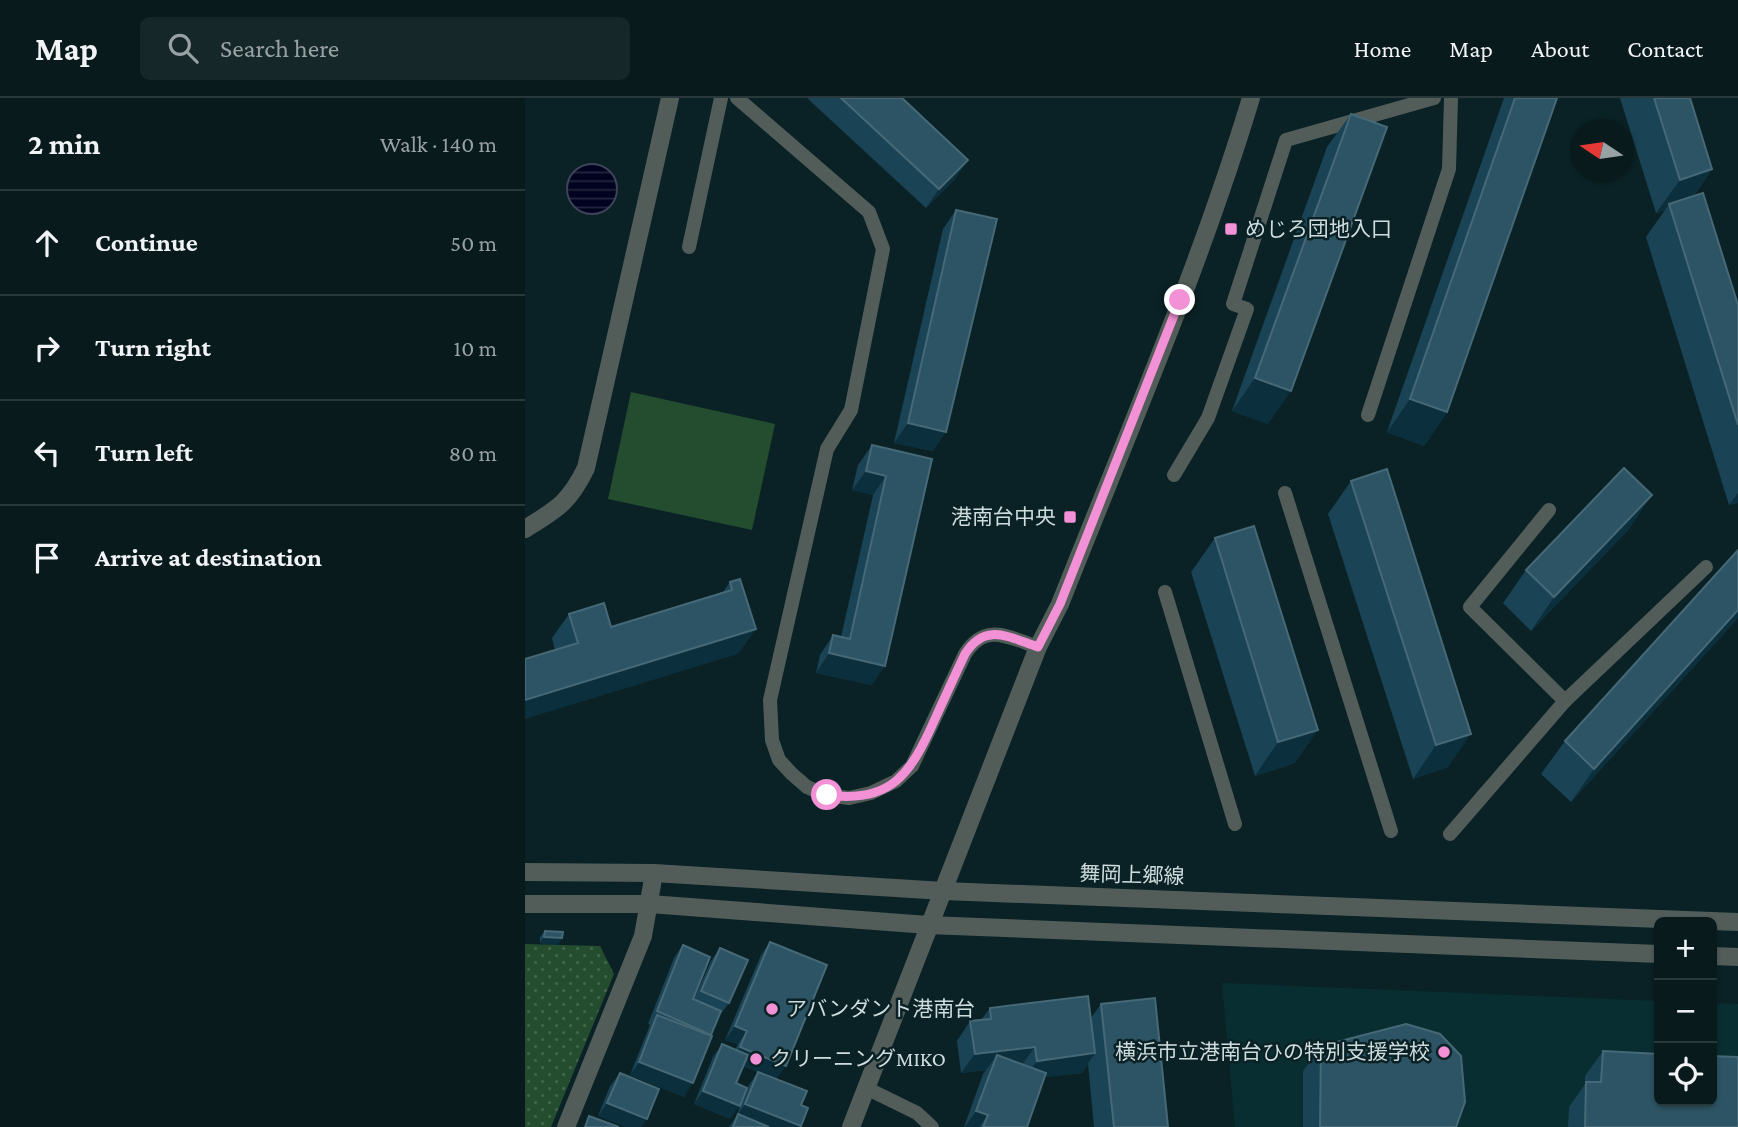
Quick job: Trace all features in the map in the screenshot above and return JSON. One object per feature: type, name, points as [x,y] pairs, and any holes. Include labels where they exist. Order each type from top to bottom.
[{"type":"street","points":[[525,529],[553,512],[573,494],[586,468],[670,98]]},
{"type":"street","points":[[851,1127],[927,925],[944,891],[1038,647],[1060,604],[1180,300],[1230,167],[1251,98]]},
{"type":"street","name":"舞岡上郷線","points":[[525,872],[654,873],[944,891],[1738,922]]},
{"type":"street","points":[[566,1127],[643,936],[654,873]]},
{"type":"street","points":[[525,904],[650,904],[927,925],[1654,954]]},
{"type":"street","points":[[1717,956],[1738,957]]},
{"type":"lane","points":[[689,247],[721,98]]},
{"type":"lane","points":[[737,98],[869,212],[883,249],[851,410],[827,449],[770,700],[772,740],[779,760],[807,787],[827,795],[849,798],[886,787],[912,766],[972,642],[979,637],[998,634],[1038,647]]},
{"type":"lane","points":[[1174,475],[1208,418],[1247,309],[1233,304],[1286,140],[1434,98]]},
{"type":"lane","points":[[1369,415],[1449,169],[1451,98]]},
{"type":"lane","points":[[1285,493],[1391,831]]},
{"type":"lane","points":[[1549,510],[1470,607],[1565,701]]},
{"type":"lane","points":[[1450,834],[1565,701],[1706,567]]},
{"type":"lane","points":[[1165,592],[1235,824]]},
{"type":"lane","points":[[866,1088],[917,1113],[932,1127]]},
{"type":"shaded area","points":[[592,164],[610,171],[617,189],[610,207],[592,214],[574,207],[567,189],[574,171]]},
{"type":"shaded area","name":"横浜市立港南台ひの特別支援学校","points":[[1222,983],[1654,1001],[1654,1106],[1717,1106],[1717,1003],[1738,1004],[1738,1127],[1235,1127]]},
{"type":"green space","points":[[631,392],[775,424],[752,530],[608,499]]},
{"type":"green space","points":[[525,944],[600,946],[614,974],[551,1127],[525,1127]]},
{"type":"building","points":[[841,98],[902,98],[968,160],[939,189]]},
{"type":"building","points":[[1515,98],[1557,98],[1447,412],[1410,399]]},
{"type":"building","points":[[1654,98],[1690,98],[1712,169],[1680,180]]},
{"type":"building","points":[[1351,114],[1387,127],[1291,391],[1255,378]]},
{"type":"building","points":[[1703,193],[1738,305],[1738,425],[1669,204]]},
{"type":"building","points":[[956,210],[997,219],[946,432],[908,423]]},
{"type":"building","points":[[872,445],[932,459],[885,666],[829,653],[833,635],[850,639],[886,476],[866,471]]},
{"type":"building","points":[[1624,468],[1652,495],[1554,597],[1526,570]]},
{"type":"building","points":[[1387,469],[1471,734],[1436,745],[1351,481]]},
{"type":"building","points":[[1254,526],[1318,730],[1278,742],[1215,538]]},
{"type":"building","points":[[1738,550],[1738,610],[1594,769],[1565,741]]},
{"type":"building","points":[[740,579],[756,629],[525,700],[525,659],[578,643],[569,614],[604,603],[611,627],[732,590],[730,582]]},
{"type":"building","points":[[545,931],[563,932],[562,938],[544,937]]},
{"type":"building","name":"アバンダント港南台","points":[[770,942],[827,965],[786,1066],[740,1047],[747,1031],[735,1026]]},
{"type":"building","points":[[683,945],[710,957],[693,999],[721,1011],[711,1035],[657,1011]]},
{"type":"building","points":[[720,948],[748,960],[729,1003],[701,991]]},
{"type":"building","points":[[1088,996],[1095,1053],[1037,1061],[1035,1047],[975,1054],[970,1021],[991,1019],[990,1008]]},
{"type":"building","points":[[1155,998],[1168,1127],[1114,1127],[1101,1004]]},
{"type":"building","points":[[657,1015],[712,1036],[693,1083],[639,1062]]},
{"type":"building","points":[[1406,1024],[1440,1034],[1461,1056],[1465,1102],[1456,1127],[1320,1127],[1321,1046]]},
{"type":"building","points":[[722,1044],[748,1055],[736,1083],[747,1088],[740,1106],[703,1091]]},
{"type":"building","points":[[1603,1051],[1654,1054],[1654,1106],[1717,1106],[1717,1056],[1738,1057],[1738,1127],[1585,1127],[1586,1082],[1601,1082]]},
{"type":"building","points":[[997,1055],[1046,1073],[1027,1127],[983,1127],[988,1115],[976,1111]]},
{"type":"building","points":[[758,1072],[807,1091],[801,1105],[808,1108],[801,1126],[745,1104]]},
{"type":"building","points":[[620,1073],[659,1089],[647,1119],[607,1103]]},
{"type":"building","points":[[738,1114],[769,1127],[733,1127]]},
{"type":"building","points":[[589,1116],[619,1127],[585,1127]]},
{"type":"place","name":"めじろ団地入口","points":[[1231,229]]},
{"type":"place","name":"港南台中央","points":[[1070,517]]},
{"type":"place","name":"アバンダント港南台","points":[[772,1009]]},
{"type":"place","name":"横浜市立港南台ひの特別支援学校","points":[[1444,1052]]},
{"type":"place","name":"クリーニングMIKO","points":[[756,1059]]},
{"type":"route","points":[[827,795],[849,798],[871,793],[896,781],[912,766],[965,654],[972,642],[979,637],[998,634],[1038,647],[1060,604],[1180,300]]}]
